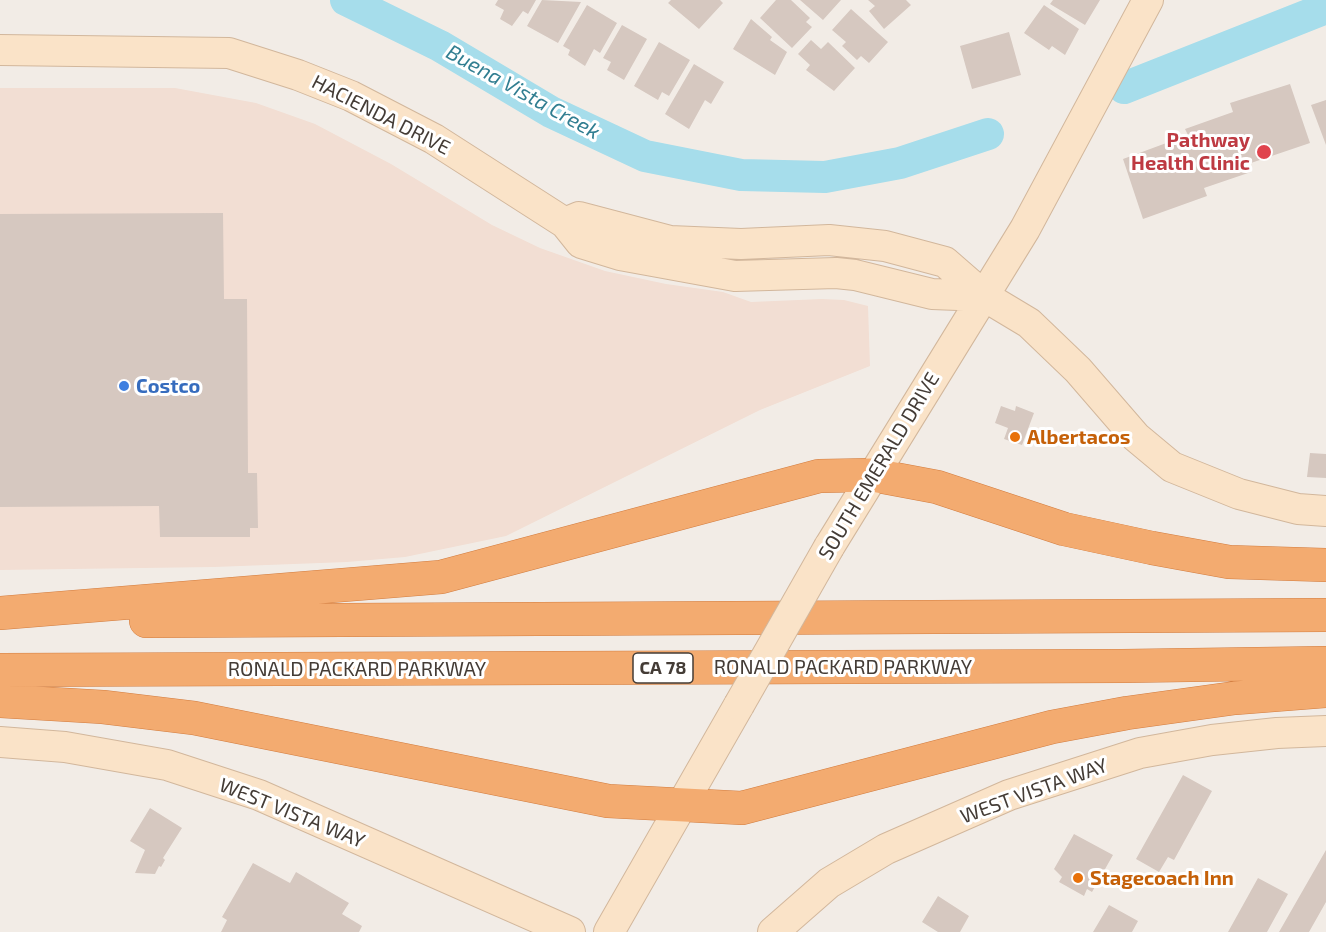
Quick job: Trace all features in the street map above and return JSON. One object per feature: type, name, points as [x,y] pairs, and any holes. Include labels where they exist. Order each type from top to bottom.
[{"type":"highway","points":[[0,613],[441,577],[819,476],[873,475],[937,486],[1064,529],[1152,548],[1229,561],[1326,565]]},
{"type":"highway","points":[[0,621],[1326,615]]},
{"type":"highway","name":"RONALD PACKARD PARKWAY","points":[[0,670],[1122,666],[1326,663]]},
{"type":"highway","points":[[0,701],[103,707],[194,718],[608,801],[742,808],[1052,727],[1127,712],[1235,698],[1326,691]]},
{"type":"main road","name":"SOUTH EMERALD DRIVE","points":[[609,932],[830,547],[1025,229],[1148,0]]},
{"type":"main road","name":"HACIENDA DRIVE","points":[[0,50],[229,53],[298,75],[351,96],[434,139],[565,223],[581,243],[620,255],[704,271],[762,276],[836,273],[855,275],[932,294],[984,296],[1029,323],[1078,370],[1136,437],[1172,467],[1239,494],[1298,509],[1326,511]]},
{"type":"main road","name":"WEST VISTA WAY","points":[[773,932],[829,884],[886,849],[1009,795],[1140,753],[1223,739],[1326,731]]},
{"type":"main road","name":"WEST VISTA WAY","points":[[0,742],[65,747],[167,765],[259,795],[570,932]]},
{"type":"shaded area","points":[[0,88],[175,88],[256,103],[315,124],[391,164],[492,225],[540,248],[605,271],[666,284],[723,292],[751,302],[822,299],[844,300],[868,306],[870,366],[760,410],[506,536],[405,557],[347,562],[214,567],[0,570]]},
{"type":"building","points":[[498,0],[536,0],[528,14],[523,11],[512,26],[500,19],[504,10],[495,5]]},
{"type":"building","points":[[542,0],[581,2],[558,43],[527,26]]},
{"type":"building","points":[[671,0],[720,0],[723,3],[699,29],[668,3]]},
{"type":"building","points":[[776,0],[791,0],[810,18],[806,22],[812,27],[792,48],[760,18]]},
{"type":"building","points":[[800,0],[841,0],[823,20]]},
{"type":"building","points":[[868,0],[906,0],[911,5],[884,29],[869,11],[875,6]]},
{"type":"building","points":[[1053,0],[1100,0],[1085,25],[1050,4]]},
{"type":"building","points":[[587,5],[617,23],[600,53],[594,49],[585,66],[568,55],[570,50],[563,46]]},
{"type":"building","points":[[1044,5],[1079,29],[1065,55],[1052,46],[1049,50],[1024,33]]},
{"type":"building","points":[[851,9],[888,42],[869,63],[861,56],[857,60],[842,46],[846,42],[832,30]]},
{"type":"building","points":[[751,19],[772,37],[770,40],[787,52],[775,75],[733,49]]},
{"type":"building","points":[[622,25],[647,39],[624,80],[607,70],[611,62],[603,58]]},
{"type":"building","points":[[1009,32],[1021,75],[972,89],[960,46]]},
{"type":"building","points":[[811,40],[821,49],[828,42],[855,68],[834,91],[806,70],[810,65],[798,54]]},
{"type":"building","points":[[659,42],[690,60],[669,96],[662,92],[658,100],[634,86]]},
{"type":"building","points":[[694,64],[724,82],[711,104],[705,100],[689,129],[665,114]]},
{"type":"building","points":[[1290,84],[1310,143],[1248,164],[1251,172],[1204,188],[1207,196],[1143,219],[1123,159],[1188,135],[1185,129],[1233,112],[1230,103]]},
{"type":"building","points":[[1326,100],[1326,145],[1311,105]]},
{"type":"building","name":"Costco","points":[[223,213],[224,299],[247,299],[248,473],[257,473],[258,528],[250,528],[250,537],[160,537],[159,506],[0,507],[0,214]]},
{"type":"building","points":[[1001,406],[1015,411],[1016,406],[1034,413],[1022,445],[1004,439],[1008,428],[995,423]]},
{"type":"building","points":[[1310,453],[1326,454],[1326,478],[1307,477]]},
{"type":"building","points":[[1183,775],[1212,791],[1174,860],[1168,857],[1159,872],[1136,859]]},
{"type":"building","points":[[150,808],[182,828],[155,874],[135,873],[145,850],[130,841]]},
{"type":"building","points":[[1074,834],[1113,855],[1092,892],[1087,889],[1084,896],[1059,882],[1062,877],[1054,869]]},
{"type":"building","points":[[1326,850],[1326,902],[1309,932],[1279,932]]},
{"type":"building","points":[[253,863],[290,883],[296,872],[349,903],[342,914],[362,926],[359,932],[221,932],[227,920],[222,917]]},
{"type":"building","points":[[1258,878],[1288,894],[1267,932],[1228,932]]},
{"type":"building","points":[[938,896],[969,916],[960,932],[938,932],[922,922]]},
{"type":"building","points":[[1109,905],[1138,921],[1132,932],[1093,932]]},
{"type":"waterway","name":"Buena Vista Creek","points":[[346,0],[440,46],[551,112],[645,156],[741,175],[825,177],[900,163],[988,134]]},
{"type":"waterway","name":"Buena Vista Creek","points":[[1124,88],[1326,8]]},
{"type":"place","name":"Pathway Health Clinic","points":[[1264,152]]},
{"type":"place","name":"Costco","points":[[124,386]]},
{"type":"place","name":"Albertacos","points":[[1015,437]]},
{"type":"place","name":"Stagecoach Inn","points":[[1078,878]]}]
